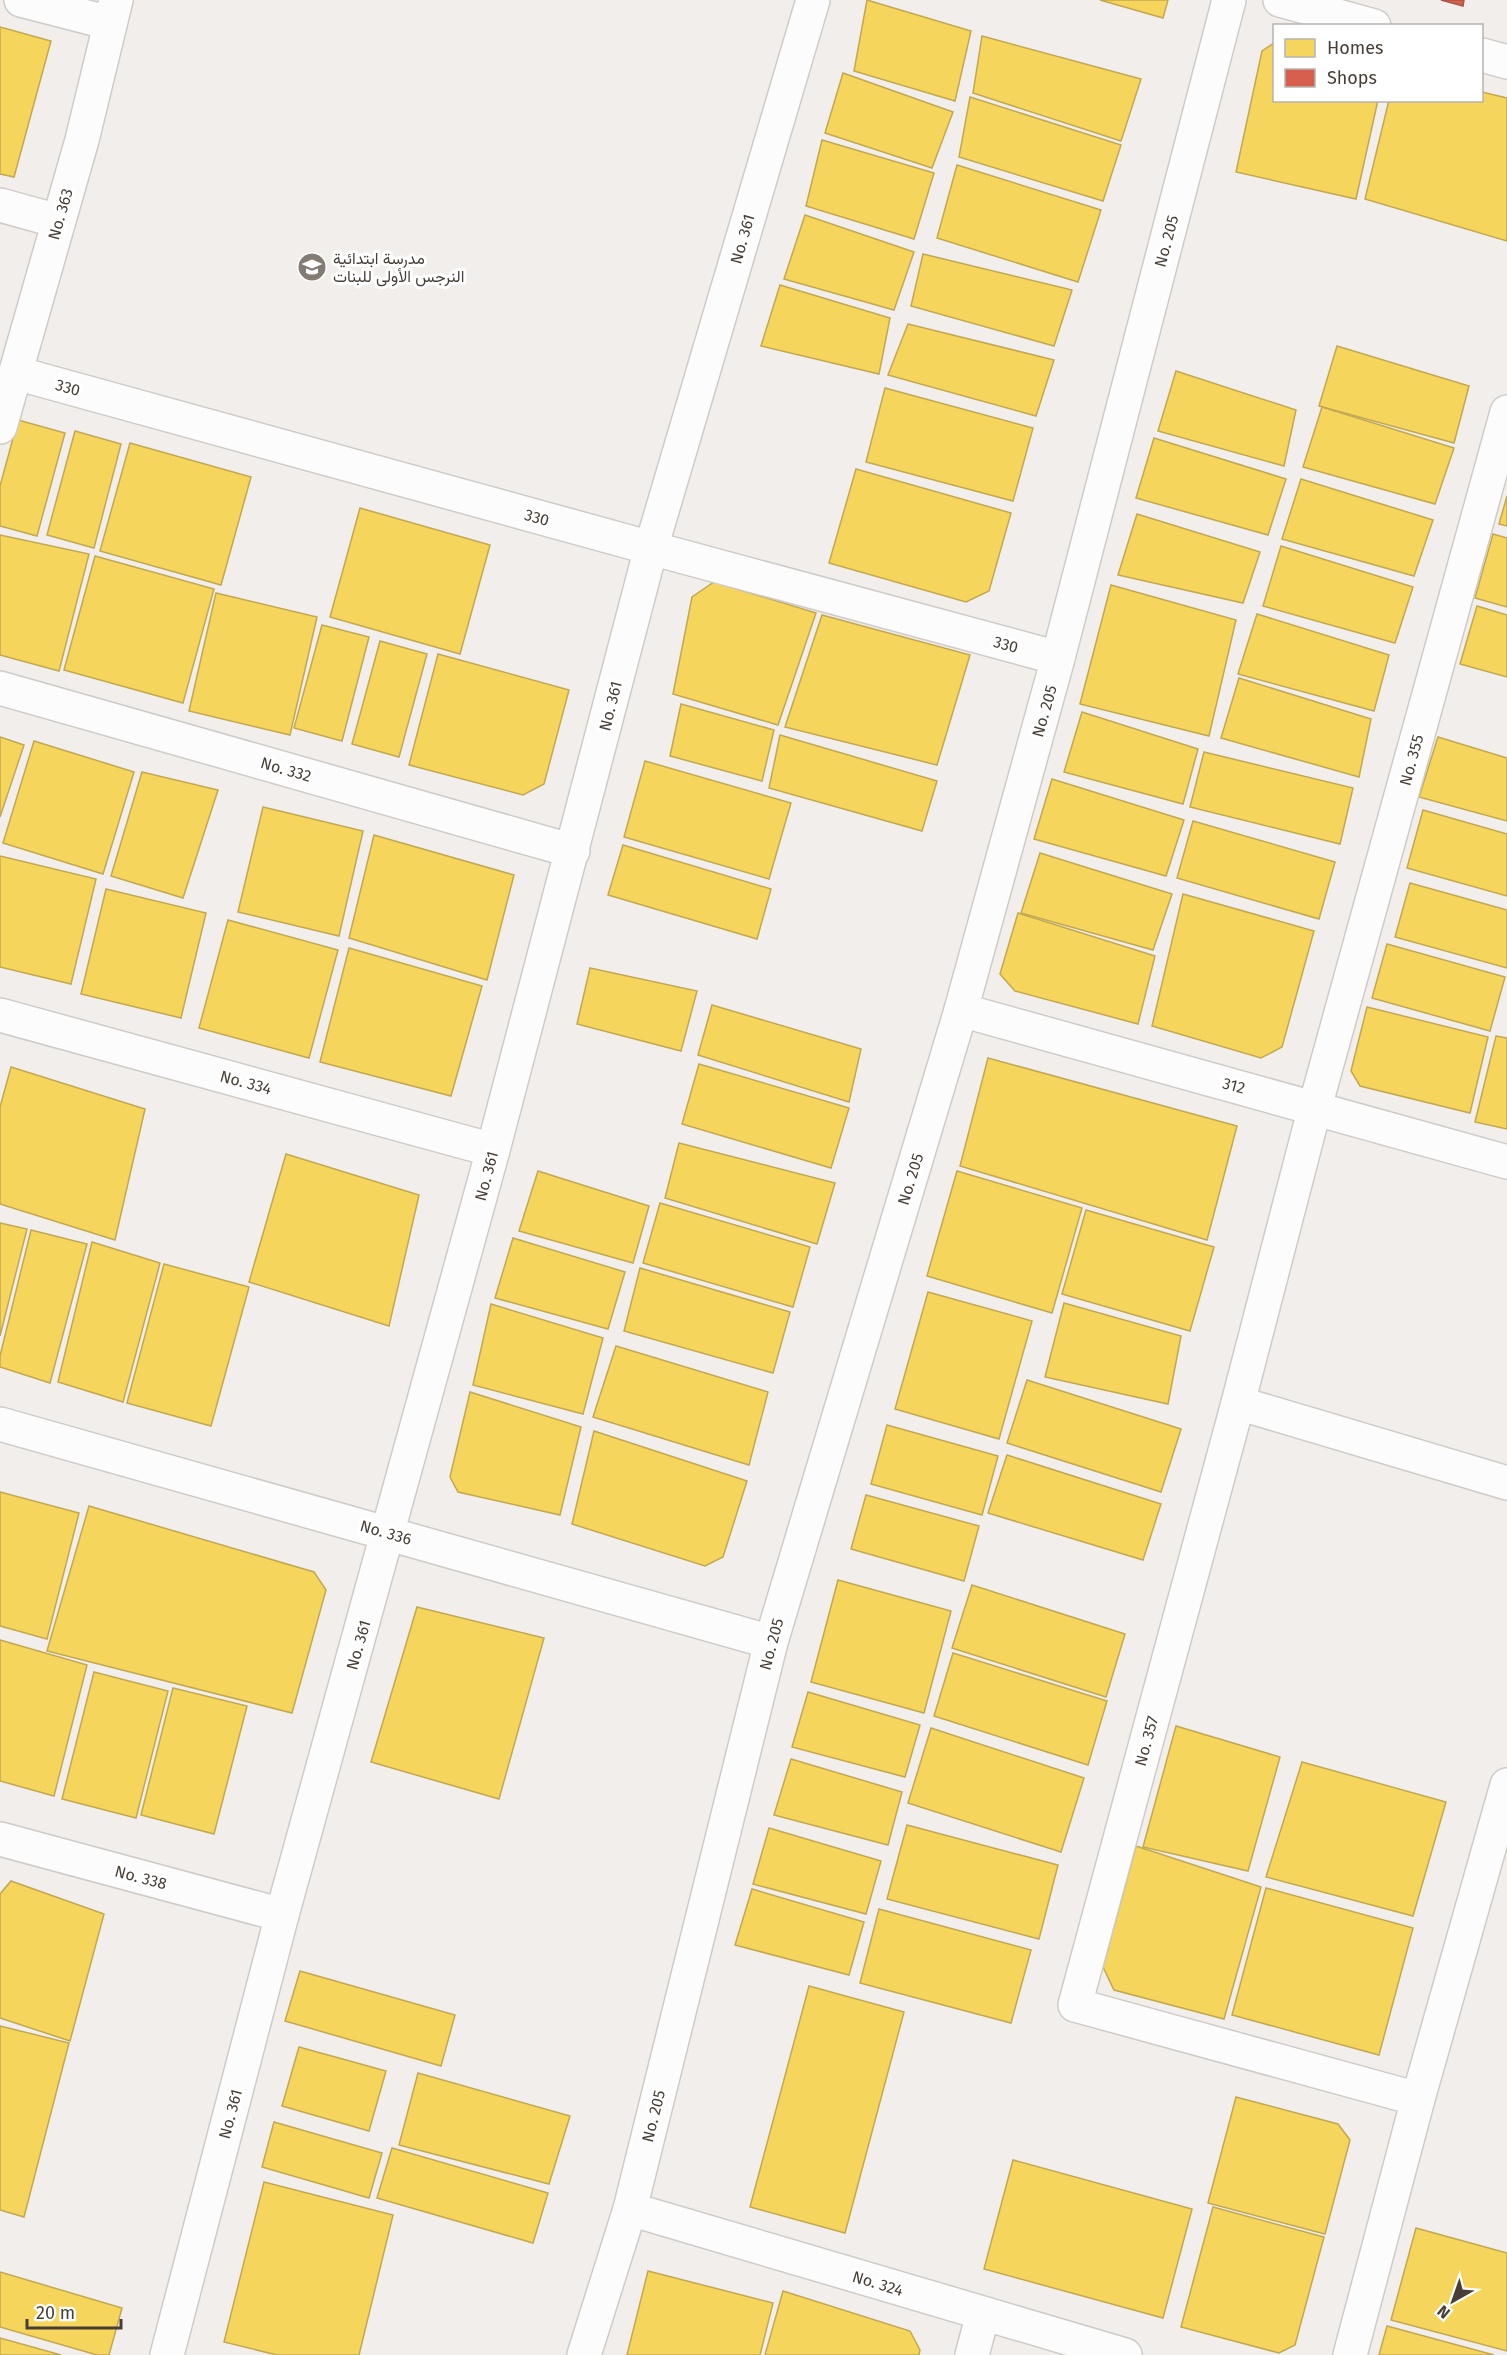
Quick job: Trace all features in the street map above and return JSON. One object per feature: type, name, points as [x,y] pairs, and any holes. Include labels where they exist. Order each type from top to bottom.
[{"type":"street","points":[[21,0],[113,12]]},
{"type":"street","name":"No. 361","points":[[176,2353],[282,1915],[493,1150],[651,548],[813,0]]},
{"type":"street","name":"No. 205","points":[[584,2355],[630,2209],[771,1642],[961,1010],[1059,658],[1229,0]]},
{"type":"street","points":[[1280,0],[1367,24]]},
{"type":"street","name":"No. 363","points":[[0,427],[82,140],[113,12]]},
{"type":"street","points":[[1483,55],[1507,62]]},
{"type":"street","points":[[0,205],[58,221]]},
{"type":"street","name":"330","points":[[16,373],[1059,658]]},
{"type":"street","name":"No. 355","points":[[1238,1403],[1315,1107],[1507,412]]},
{"type":"street","name":"No. 332","points":[[0,688],[573,851]]},
{"type":"street","name":"312","points":[[961,1010],[1507,1162]]},
{"type":"street","name":"No. 334","points":[[0,1015],[493,1150]]},
{"type":"street","points":[[1238,1403],[1507,1483]]},
{"type":"street","name":"No. 357","points":[[1238,1403],[1074,2005],[1418,2099]]},
{"type":"street","name":"No. 336","points":[[0,1424],[771,1642]]},
{"type":"street","points":[[1350,2355],[1418,2099],[1507,1785]]},
{"type":"street","name":"No. 338","points":[[0,1839],[282,1915]]},
{"type":"street","name":"No. 324","points":[[630,2209],[1125,2355]]},
{"type":"street","points":[[972,2355],[983,2314]]},
{"type":"building: Homes","points":[[867,0],[971,31],[955,101],[854,71]]},
{"type":"building: Homes","points":[[1100,0],[1168,0],[1163,18]]},
{"type":"building: Homes","points":[[0,27],[51,41],[14,177],[0,174]]},
{"type":"building: Homes","points":[[982,36],[1141,79],[1121,141],[973,93]]},
{"type":"building: Homes","points":[[1273,44],[1273,102],[1378,102],[1356,199],[1236,172],[1262,51]]},
{"type":"building: Homes","points":[[843,73],[953,112],[932,168],[825,133]]},
{"type":"building: Homes","points":[[1483,92],[1507,98],[1507,241],[1365,199],[1389,102],[1483,102]]},
{"type":"building: Homes","points":[[970,97],[1121,145],[1103,201],[959,157]]},
{"type":"building: Homes","points":[[822,140],[934,173],[914,239],[806,206]]},
{"type":"building: Homes","points":[[957,165],[1101,210],[1078,282],[937,238]]},
{"type":"building: Homes","points":[[805,215],[914,252],[894,310],[784,279]]},
{"type":"building: Homes","points":[[923,254],[1072,290],[1054,346],[911,306]]},
{"type":"building: Homes","points":[[780,285],[890,318],[879,374],[761,346]]},
{"type":"building: Homes","points":[[908,324],[1054,360],[1036,416],[888,375]]},
{"type":"building: Homes","points":[[1337,346],[1469,386],[1454,443],[1319,406]]},
{"type":"building: Homes","points":[[1176,371],[1296,410],[1284,466],[1158,431]]},
{"type":"building: Homes","points":[[885,388],[1033,428],[1013,501],[866,462]]},
{"type":"building: Homes","points":[[1322,407],[1454,448],[1435,504],[1303,467]]},
{"type":"building: Homes","points":[[18,420],[65,433],[37,536],[0,526],[0,486]]},
{"type":"building: Homes","points":[[75,431],[121,444],[94,548],[47,535]]},
{"type":"building: Homes","points":[[1154,438],[1286,479],[1268,535],[1136,498]]},
{"type":"building: Homes","points":[[130,443],[251,477],[221,585],[100,551]]},
{"type":"building: Homes","points":[[856,469],[1011,513],[989,591],[966,602],[829,563]]},
{"type":"building: Homes","points":[[1301,479],[1433,520],[1414,576],[1282,539]]},
{"type":"building: Homes","points":[[1507,496],[1507,526],[1499,524]]},
{"type":"building: Homes","points":[[360,508],[490,545],[460,654],[330,617]]},
{"type":"building: Homes","points":[[1137,514],[1260,552],[1243,603],[1118,575]]},
{"type":"building: Homes","points":[[1493,534],[1507,538],[1507,607],[1475,598]]},
{"type":"building: Homes","points":[[0,535],[89,554],[59,671],[0,655]]},
{"type":"building: Homes","points":[[1281,546],[1413,587],[1395,643],[1263,606]]},
{"type":"building: Homes","points":[[95,556],[214,589],[183,703],[64,670]]},
{"type":"building: Homes","points":[[714,582],[816,613],[778,725],[673,694],[692,597]]},
{"type":"building: Homes","points":[[1111,585],[1236,620],[1209,736],[1080,704]]},
{"type":"building: Homes","points":[[216,593],[317,617],[290,735],[189,711]]},
{"type":"building: Homes","points":[[1477,606],[1507,615],[1507,677],[1460,664]]},
{"type":"building: Homes","points":[[1257,614],[1389,655],[1374,711],[1238,674]]},
{"type":"building: Homes","points":[[822,615],[970,655],[937,765],[785,727]]},
{"type":"building: Homes","points":[[322,625],[369,637],[342,741],[294,728]]},
{"type":"building: Homes","points":[[380,641],[427,654],[399,757],[352,744]]},
{"type":"building: Homes","points":[[438,654],[569,690],[544,784],[523,795],[409,765]]},
{"type":"building: Homes","points":[[1239,678],[1371,719],[1359,777],[1221,738]]},
{"type":"building: Homes","points":[[681,704],[774,730],[762,781],[670,756]]},
{"type":"building: Homes","points":[[1082,712],[1198,749],[1183,804],[1064,772]]},
{"type":"building: Homes","points":[[780,735],[937,781],[922,831],[769,788]]},
{"type":"building: Homes","points":[[0,737],[24,745],[0,817]]},
{"type":"building: Homes","points":[[1438,737],[1507,758],[1507,821],[1419,797]]},
{"type":"building: Homes","points":[[34,741],[134,772],[103,874],[3,843]]},
{"type":"building: Homes","points":[[1204,752],[1353,788],[1340,844],[1190,807]]},
{"type":"building: Homes","points":[[645,761],[791,803],[769,879],[624,837]]},
{"type":"building: Homes","points":[[142,772],[218,790],[183,898],[111,876]]},
{"type":"building: Homes","points":[[1052,779],[1184,820],[1166,876],[1034,839]]},
{"type":"building: Homes","points":[[263,807],[363,831],[339,936],[238,912]]},
{"type":"building: Homes","points":[[1423,810],[1507,834],[1507,896],[1407,868]]},
{"type":"building: Homes","points":[[1193,821],[1335,862],[1319,919],[1177,878]]},
{"type":"building: Homes","points":[[374,835],[514,875],[487,980],[349,938]]},
{"type":"building: Homes","points":[[623,845],[771,889],[757,939],[608,895]]},
{"type":"building: Homes","points":[[1040,853],[1172,894],[1153,950],[1021,913]]},
{"type":"building: Homes","points":[[0,856],[96,879],[71,984],[0,967]]},
{"type":"building: Homes","points":[[1410,883],[1507,910],[1507,968],[1395,937]]},
{"type":"building: Homes","points":[[106,889],[206,913],[181,1018],[81,994]]},
{"type":"building: Homes","points":[[1183,894],[1314,931],[1282,1047],[1261,1058],[1152,1026]]},
{"type":"building: Homes","points":[[1018,913],[1155,956],[1138,1024],[1015,991],[1000,974]]},
{"type":"building: Homes","points":[[228,920],[338,950],[309,1058],[199,1028]]},
{"type":"building: Homes","points":[[1387,944],[1505,977],[1490,1031],[1372,998]]},
{"type":"building: Homes","points":[[349,948],[482,986],[451,1096],[320,1062]]},
{"type":"building: Homes","points":[[590,968],[697,991],[681,1051],[577,1024]]},
{"type":"building: Homes","points":[[712,1005],[861,1049],[849,1102],[698,1055]]},
{"type":"building: Homes","points":[[1367,1007],[1488,1037],[1470,1113],[1360,1086],[1351,1071]]},
{"type":"building: Homes","points":[[1496,1036],[1507,1038],[1507,1129],[1475,1122]]},
{"type":"building: Homes","points":[[988,1058],[1237,1126],[1207,1240],[960,1166]]},
{"type":"building: Homes","points":[[699,1064],[849,1108],[831,1168],[682,1124]]},
{"type":"building: Homes","points":[[11,1067],[145,1109],[115,1240],[0,1204],[0,1107]]},
{"type":"building: Homes","points":[[679,1143],[835,1183],[817,1244],[665,1198]]},
{"type":"building: Homes","points":[[286,1154],[419,1195],[389,1326],[249,1282]]},
{"type":"building: Homes","points":[[538,1171],[649,1206],[633,1263],[519,1231]]},
{"type":"building: Homes","points":[[957,1171],[1082,1208],[1052,1313],[927,1276]]},
{"type":"building: Homes","points":[[660,1203],[810,1247],[793,1307],[643,1263]]},
{"type":"building: Homes","points":[[1086,1210],[1214,1247],[1190,1331],[1062,1294]]},
{"type":"building: Homes","points":[[0,1223],[27,1229],[0,1336]]},
{"type":"building: Homes","points":[[31,1230],[87,1244],[50,1383],[0,1367],[0,1356]]},
{"type":"building: Homes","points":[[513,1238],[625,1272],[608,1329],[495,1298]]},
{"type":"building: Homes","points":[[92,1242],[160,1263],[123,1402],[58,1382]]},
{"type":"building: Homes","points":[[164,1264],[249,1287],[211,1426],[127,1403]]},
{"type":"building: Homes","points":[[640,1268],[790,1312],[773,1373],[624,1331]]},
{"type":"building: Homes","points":[[928,1292],[1032,1321],[999,1439],[895,1409]]},
{"type":"building: Homes","points":[[1064,1303],[1181,1336],[1168,1404],[1045,1377]]},
{"type":"building: Homes","points":[[491,1304],[603,1338],[583,1414],[473,1385]]},
{"type":"building: Homes","points":[[616,1346],[768,1392],[749,1465],[593,1417]]},
{"type":"building: Homes","points":[[1027,1380],[1181,1429],[1161,1492],[1007,1443]]},
{"type":"building: Homes","points":[[470,1392],[581,1427],[560,1515],[458,1492],[450,1477]]},
{"type":"building: Homes","points":[[887,1425],[998,1456],[982,1515],[871,1484]]},
{"type":"building: Homes","points":[[594,1431],[747,1481],[723,1557],[705,1566],[572,1524]]},
{"type":"building: Homes","points":[[1007,1455],[1161,1504],[1143,1560],[988,1513]]},
{"type":"building: Homes","points":[[0,1492],[79,1513],[47,1639],[0,1626]]},
{"type":"building: Homes","points":[[866,1495],[979,1526],[964,1581],[851,1549]]},
{"type":"building: Homes","points":[[89,1506],[314,1572],[326,1590],[292,1713],[47,1651]]},
{"type":"building: Homes","points":[[838,1580],[951,1611],[924,1713],[811,1682]]},
{"type":"building: Homes","points":[[972,1585],[1125,1634],[1106,1697],[952,1648]]},
{"type":"building: Homes","points":[[417,1607],[544,1638],[499,1799],[371,1762]]},
{"type":"building: Homes","points":[[0,1640],[87,1665],[54,1796],[0,1781]]},
{"type":"building: Homes","points":[[953,1653],[1107,1701],[1088,1765],[934,1716]]},
{"type":"building: Homes","points":[[94,1672],[168,1691],[136,1818],[62,1799]]},
{"type":"building: Homes","points":[[173,1688],[247,1706],[214,1834],[141,1815]]},
{"type":"building: Homes","points":[[808,1692],[920,1725],[905,1777],[792,1747]]},
{"type":"building: Homes","points":[[1176,1726],[1280,1757],[1248,1871],[1143,1847]]},
{"type":"building: Homes","points":[[931,1728],[1084,1778],[1061,1852],[908,1803]]},
{"type":"building: Homes","points":[[791,1759],[902,1792],[888,1845],[774,1815]]},
{"type":"building: Homes","points":[[1302,1762],[1446,1802],[1413,1916],[1266,1877]]},
{"type":"building: Homes","points":[[907,1825],[1058,1865],[1039,1939],[887,1899]]},
{"type":"building: Homes","points":[[769,1828],[881,1861],[866,1914],[753,1884]]},
{"type":"building: Homes","points":[[1136,1846],[1261,1887],[1224,2019],[1114,1990],[1103,1967]]},
{"type":"building: Homes","points":[[11,1881],[104,1914],[70,2041],[0,2018],[0,1894]]},
{"type":"building: Homes","points":[[1266,1888],[1413,1928],[1379,2055],[1232,2015]]},
{"type":"building: Homes","points":[[752,1889],[864,1922],[849,1975],[735,1945]]},
{"type":"building: Homes","points":[[879,1909],[1031,1950],[1011,2023],[860,1983]]},
{"type":"building: Homes","points":[[300,1971],[455,2015],[441,2066],[285,2021]]},
{"type":"building: Homes","points":[[809,1986],[904,2012],[845,2233],[750,2207]]},
{"type":"building: Homes","points":[[0,2026],[69,2043],[24,2217],[0,2210]]},
{"type":"building: Homes","points":[[299,2047],[386,2071],[369,2131],[282,2106]]},
{"type":"building: Homes","points":[[418,2073],[570,2116],[549,2184],[399,2145]]},
{"type":"building: Homes","points":[[1236,2097],[1338,2124],[1350,2140],[1325,2234],[1208,2203]]},
{"type":"building: Homes","points":[[274,2122],[382,2153],[369,2198],[262,2167]]},
{"type":"building: Homes","points":[[392,2148],[548,2193],[533,2243],[377,2198]]},
{"type":"building: Homes","points":[[1013,2160],[1192,2209],[1163,2318],[984,2269]]},
{"type":"building: Homes","points":[[264,2182],[393,2215],[359,2355],[277,2355],[224,2342]]},
{"type":"building: Homes","points":[[1213,2207],[1324,2237],[1295,2345],[1279,2353],[1181,2327]]},
{"type":"building: Homes","points":[[1416,2228],[1507,2253],[1507,2351],[1391,2320]]},
{"type":"building: Homes","points":[[648,2271],[773,2303],[760,2355],[627,2355]]},
{"type":"building: Homes","points":[[0,2272],[122,2308],[109,2355],[97,2355],[0,2327]]},
{"type":"building: Homes","points":[[783,2291],[910,2331],[920,2350],[919,2355],[765,2355]]},
{"type":"building: Homes","points":[[1387,2326],[1494,2355],[1379,2355]]},
{"type":"building: Homes","points":[[0,2338],[61,2355],[0,2355]]},
{"type":"building: Shops","points":[[1441,0],[1464,0],[1463,6]]},
{"type":"place","name":"مدرسة ابتدائية النرجس الأولى للبنات","points":[[312,267]]}]
